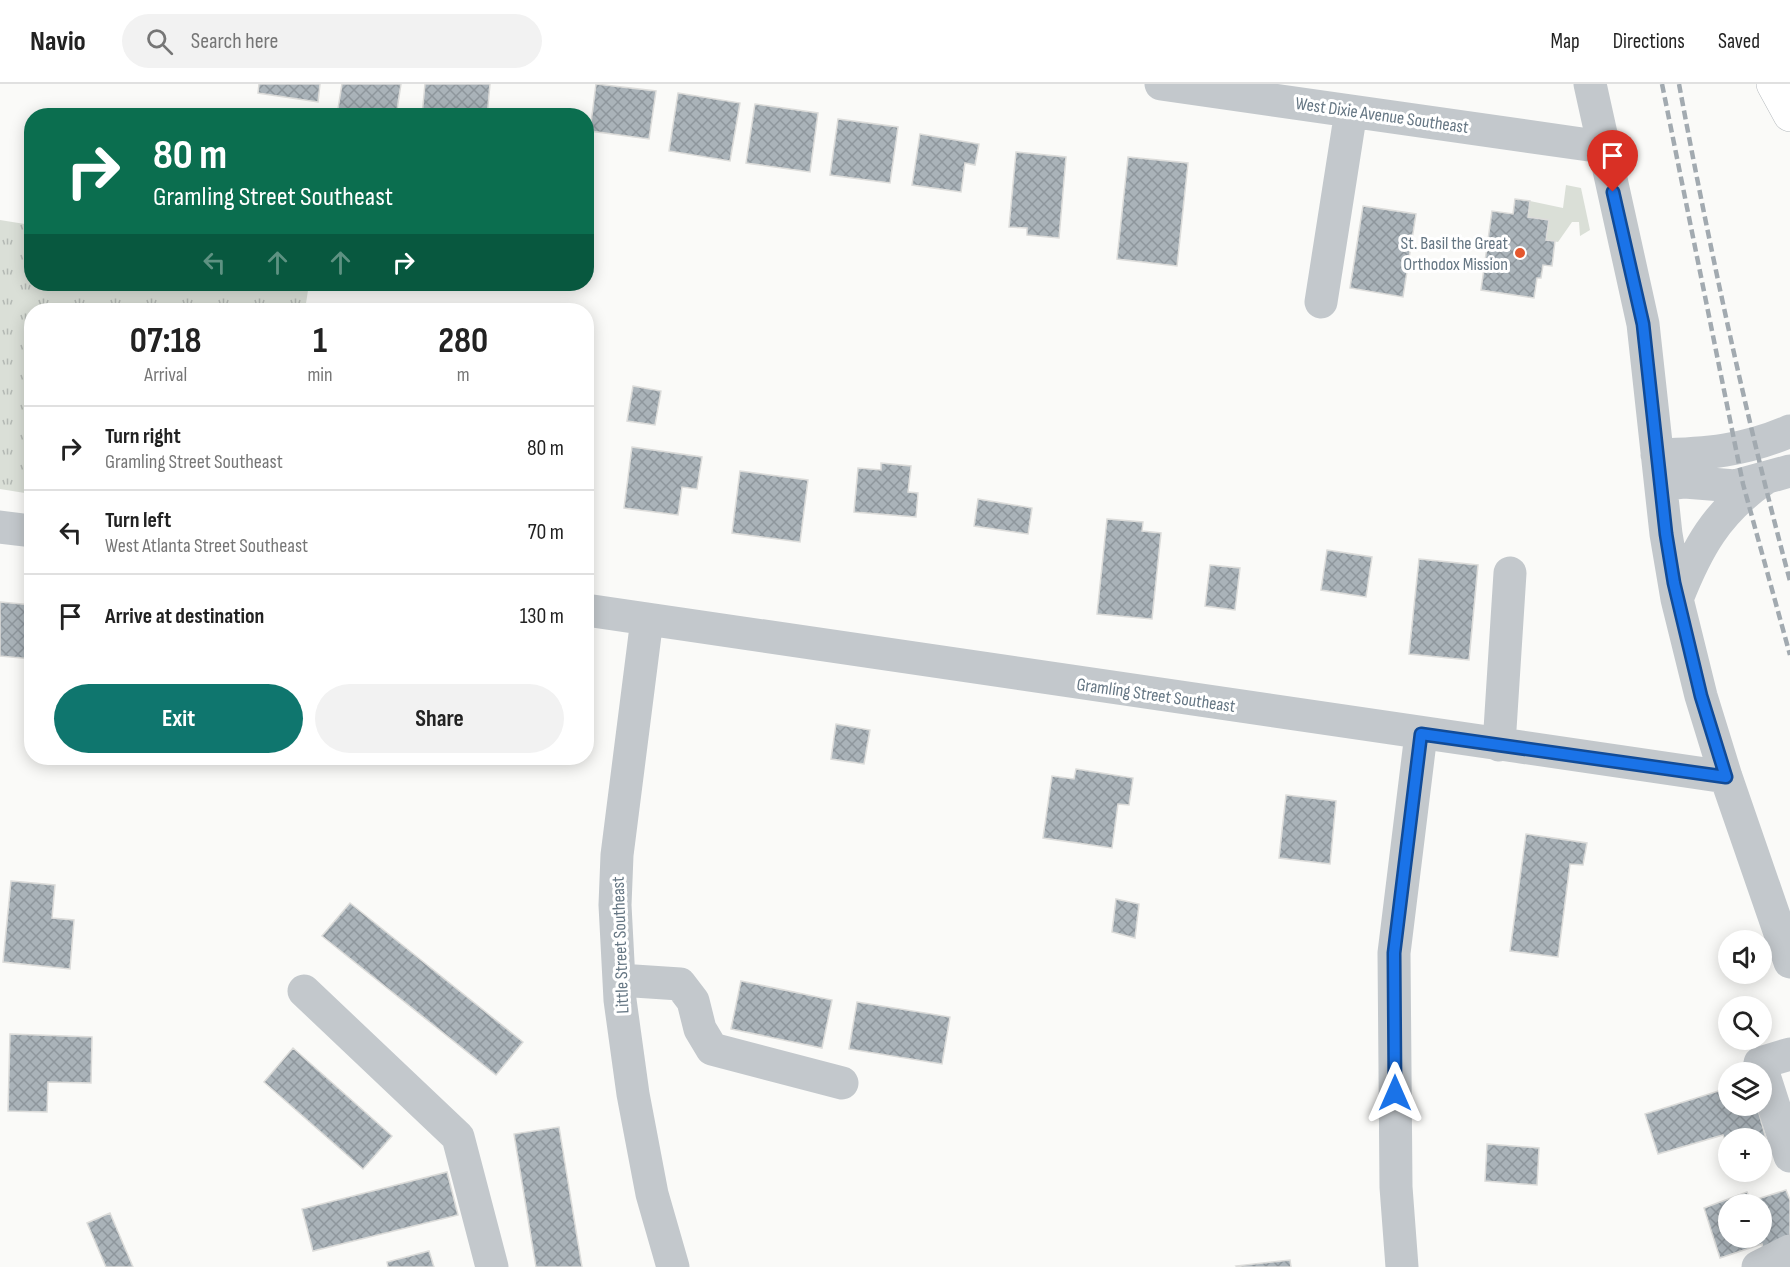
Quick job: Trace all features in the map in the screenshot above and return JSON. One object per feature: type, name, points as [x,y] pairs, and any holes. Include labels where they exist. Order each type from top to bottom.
[{"type":"street","name":"West Dixie Avenue Southeast","points":[[1161,84],[1604,147]]},
{"type":"street","points":[[1590,84],[1643,324],[1666,534],[1677,598],[1701,696],[1726,777],[1790,962]]},
{"type":"street","points":[[1321,302],[1351,111]]},
{"type":"street","points":[[1659,470],[1710,453],[1771,440],[1790,431]]},
{"type":"street","points":[[1659,470],[1685,482],[1735,486],[1776,476]]},
{"type":"street","points":[[1677,598],[1705,539],[1737,500],[1776,476]]},
{"type":"street","points":[[0,527],[24,530]]},
{"type":"street","points":[[1500,745],[1510,573]]},
{"type":"street","name":"Gramling Street Southeast","points":[[594,611],[1726,777]]},
{"type":"street","name":"Little Street Southeast","points":[[647,619],[617,855],[615,905],[620,1000],[633,1094],[652,1194],[673,1267]]},
{"type":"street","points":[[1402,1267],[1396,1187],[1394,953],[1421,734]]},
{"type":"street","points":[[619,980],[680,984],[693,1001],[700,1029],[712,1049],[842,1083]]},
{"type":"street","points":[[304,991],[458,1137],[492,1267]]},
{"type":"street","points":[[1790,1054],[1760,1063],[1790,1156]]},
{"type":"street","points":[[1758,1267],[1790,1251]]},
{"type":"green space","points":[[1566,185],[1581,188],[1590,230],[1580,236],[1579,222],[1572,222],[1558,242],[1546,240],[1549,220],[1528,217],[1530,201],[1563,208]]},
{"type":"green space","points":[[0,220],[24,224],[24,291],[308,291],[306,303],[24,303],[24,493],[0,489]]},
{"type":"building","points":[[259,84],[320,84],[318,102],[258,93]]},
{"type":"building","points":[[342,84],[401,84],[397,108],[338,108]]},
{"type":"building","points":[[425,84],[490,84],[488,108],[423,108]]},
{"type":"building","points":[[596,84],[656,91],[649,139],[594,132],[593,108]]},
{"type":"building","points":[[678,93],[740,103],[730,161],[669,151]]},
{"type":"building","points":[[755,104],[818,113],[810,172],[746,163]]},
{"type":"building","points":[[838,119],[898,127],[890,183],[830,175]]},
{"type":"building","points":[[920,134],[979,144],[975,165],[965,163],[961,192],[912,185]]},
{"type":"building","points":[[1016,152],[1066,157],[1059,238],[1027,235],[1027,228],[1009,227]]},
{"type":"building","points":[[1128,157],[1188,163],[1177,266],[1117,259]]},
{"type":"building","name":"St. Basil the Great Orthodox Mission","points":[[1515,199],[1530,201],[1528,217],[1549,220],[1546,240],[1555,241],[1552,266],[1543,265],[1541,278],[1537,278],[1534,298],[1481,290],[1492,211],[1513,214]]},
{"type":"building","points":[[1363,206],[1416,214],[1403,297],[1350,288]]},
{"type":"building","points":[[633,386],[661,391],[655,425],[627,421]]},
{"type":"building","points":[[632,447],[702,457],[697,489],[682,487],[678,515],[624,508]]},
{"type":"building","points":[[881,463],[911,466],[908,492],[918,493],[916,517],[854,512],[858,468],[881,470]]},
{"type":"building","points":[[740,471],[808,480],[800,542],[732,533]]},
{"type":"building","points":[[978,499],[1032,508],[1028,534],[974,526]]},
{"type":"building","points":[[1107,519],[1143,522],[1142,531],[1161,533],[1152,619],[1097,614]]},
{"type":"building","points":[[1327,550],[1372,557],[1366,597],[1321,590]]},
{"type":"building","points":[[1419,559],[1478,565],[1469,660],[1409,654]]},
{"type":"building","points":[[1210,565],[1240,568],[1235,610],[1205,606]]},
{"type":"building","points":[[0,602],[24,604],[24,658],[0,656]]},
{"type":"building","points":[[836,724],[870,730],[864,764],[831,759]]},
{"type":"building","points":[[1076,769],[1133,778],[1129,805],[1118,804],[1112,848],[1043,838],[1052,776],[1074,779]]},
{"type":"building","points":[[1286,795],[1336,801],[1330,864],[1279,858]]},
{"type":"building","points":[[1526,834],[1587,843],[1583,865],[1570,864],[1558,957],[1510,951]]},
{"type":"building","points":[[11,881],[55,885],[52,918],[74,920],[70,969],[3,962]]},
{"type":"building","points":[[1116,899],[1139,904],[1135,938],[1112,932]]},
{"type":"building","points":[[350,903],[523,1042],[496,1075],[322,936]]},
{"type":"building","points":[[741,981],[832,1000],[822,1048],[731,1029]]},
{"type":"building","points":[[857,1002],[950,1017],[942,1064],[849,1049]]},
{"type":"building","points":[[10,1034],[92,1037],[91,1083],[48,1082],[47,1112],[8,1111]]},
{"type":"building","points":[[293,1048],[392,1136],[363,1169],[264,1082]]},
{"type":"building","points":[[1718,1091],[1718,1116],[1760,1116],[1763,1128],[1718,1128],[1718,1136],[1658,1154],[1645,1114]]},
{"type":"building","points":[[559,1127],[582,1267],[536,1267],[514,1134]]},
{"type":"building","points":[[1487,1144],[1539,1148],[1537,1185],[1485,1181]]},
{"type":"building","points":[[447,1172],[458,1215],[313,1251],[302,1209]]},
{"type":"building","points":[[1786,1190],[1790,1200],[1790,1245],[1764,1255],[1763,1248],[1772,1248],[1772,1194]]},
{"type":"building","points":[[1718,1203],[1718,1248],[1750,1248],[1720,1258],[1704,1208]]},
{"type":"building","points":[[110,1213],[133,1267],[106,1267],[87,1223]]},
{"type":"building","points":[[429,1251],[434,1267],[388,1267],[387,1262]]},
{"type":"building","points":[[1290,1260],[1291,1267],[1236,1266]]},
{"type":"railway","points":[[1662,84],[1743,484],[1790,655]]},
{"type":"railway","points":[[1679,84],[1730,334],[1758,458],[1790,581]]},
{"type":"place","name":"St. Basil the Great Orthodox Mission","points":[[1520,253]]},
{"type":"route","points":[[1395,1093],[1394,953],[1421,734],[1726,777],[1701,696],[1674,583],[1666,534],[1643,324],[1613,192]]}]
